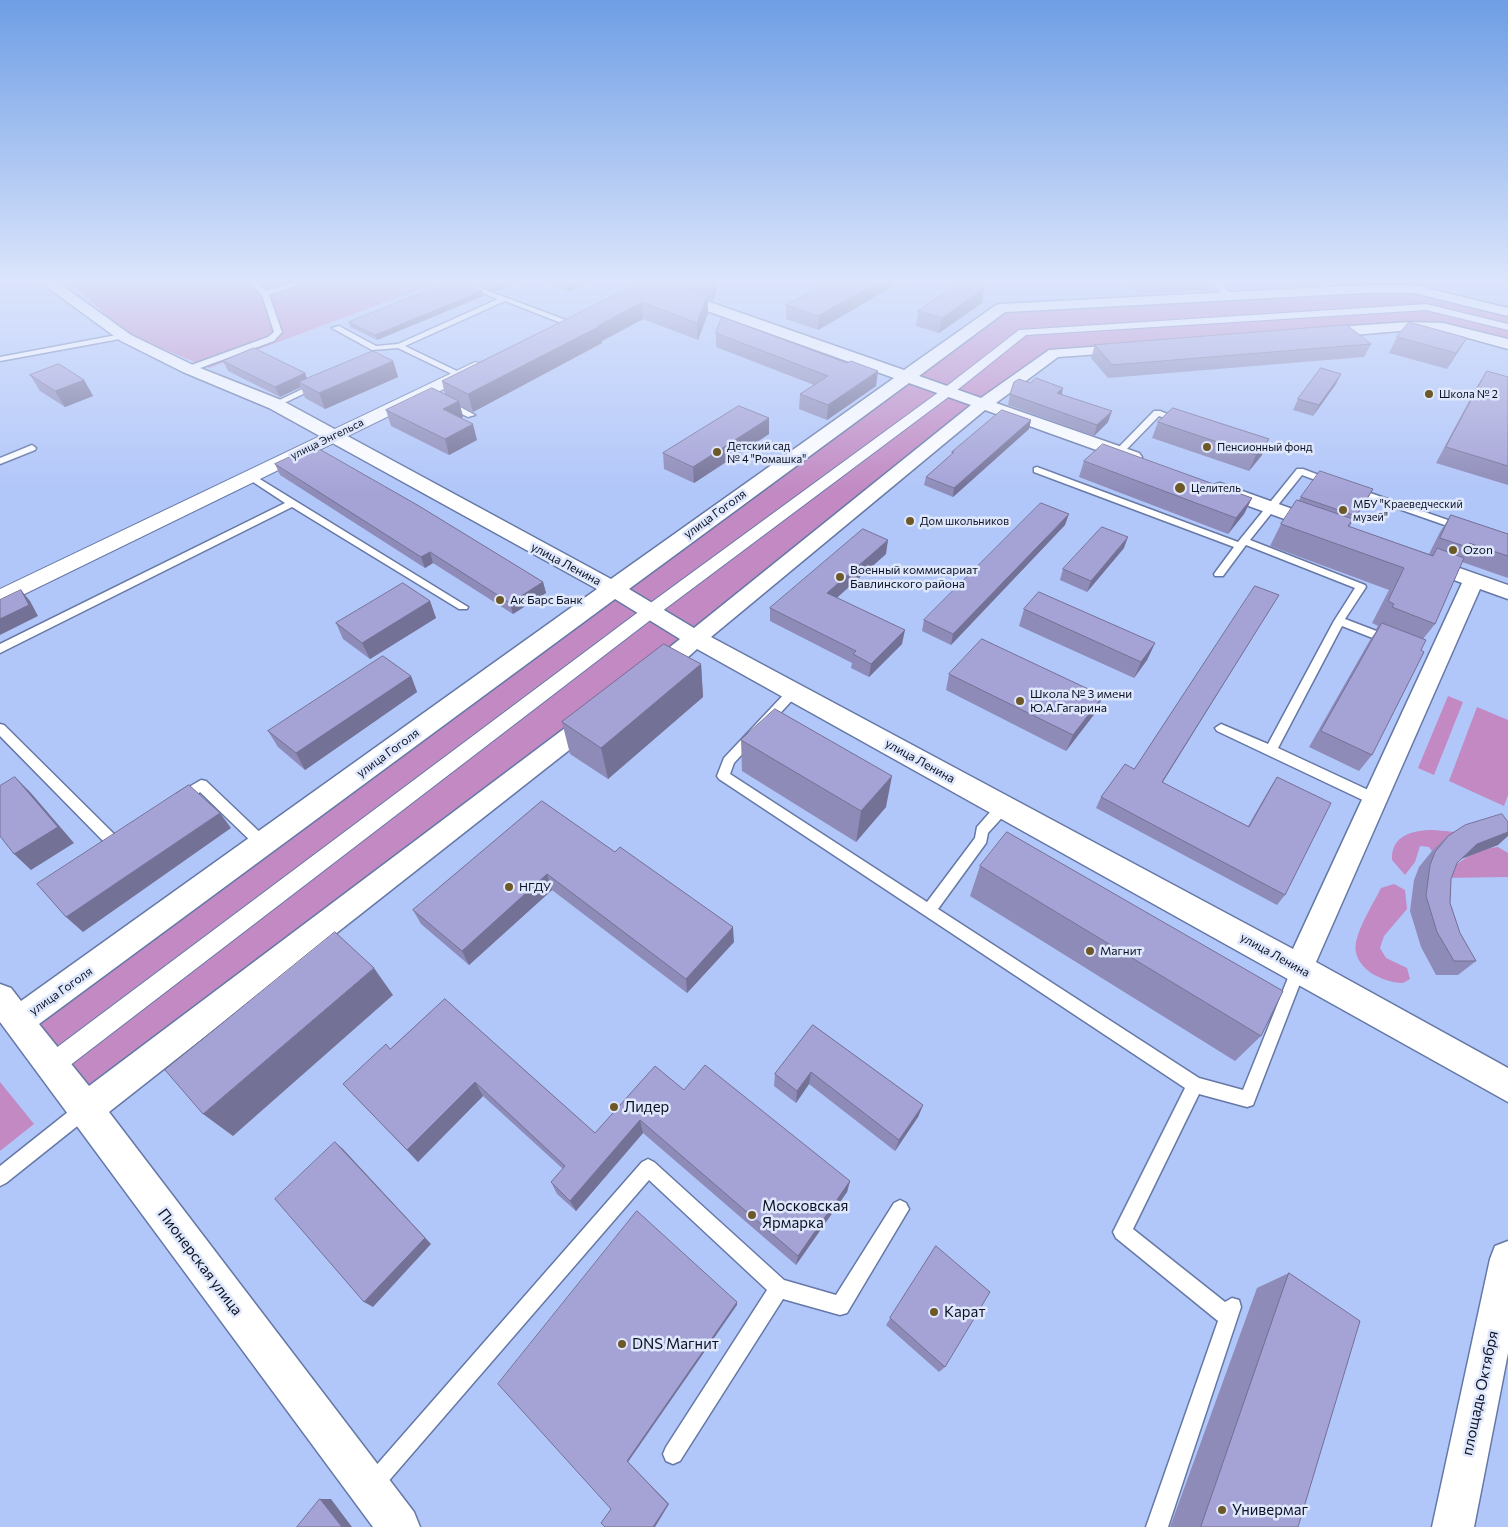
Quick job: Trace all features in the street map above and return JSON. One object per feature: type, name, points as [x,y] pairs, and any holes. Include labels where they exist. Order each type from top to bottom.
[{"type":"street","name":"улица Ленина","points":[[151,350],[190,369],[275,404],[613,589],[696,639],[1299,968],[1508,1086]]},
{"type":"street","points":[[834,350],[1146,462]]},
{"type":"street","name":"улица Гоголя","points":[[9,1009],[263,844],[942,350]]},
{"type":"street","points":[[52,1065],[650,611],[947,392],[1000,350]]},
{"type":"street","points":[[633,688],[696,639],[983,404],[1054,353],[1088,350]]},
{"type":"street","name":"улица Энгельса","points":[[0,598],[331,436],[432,397],[458,375],[494,358]]},
{"type":"street","points":[[1208,485],[1336,530]]},
{"type":"street","points":[[1410,557],[1508,592]]},
{"type":"street","points":[[1299,968],[1434,659],[1474,580]]},
{"type":"street","points":[[86,1109],[610,706]]},
{"type":"street","name":"Пионерская улица","points":[[9,1009],[399,1527]]},
{"type":"street","name":"площадь Октября","points":[[1453,1527],[1508,1259]]},
{"type":"lane","points":[[0,359],[46,350]]},
{"type":"lane","points":[[190,369],[241,350]]},
{"type":"lane","points":[[408,350],[458,375]]},
{"type":"lane","points":[[275,404],[325,382]]},
{"type":"lane","points":[[432,397],[471,415]]},
{"type":"lane","points":[[1119,452],[1157,413],[1194,425]]},
{"type":"lane","points":[[0,462],[32,448]]},
{"type":"lane","points":[[1037,470],[1361,587],[1339,621],[1271,750]]},
{"type":"lane","points":[[1220,574],[1300,471],[1472,531]]},
{"type":"lane","points":[[250,476],[463,607]]},
{"type":"lane","points":[[0,649],[292,503]]},
{"type":"lane","points":[[1339,621],[1403,646]]},
{"type":"lane","points":[[793,692],[728,761],[723,776],[1195,1085],[1247,1098],[1299,968]]},
{"type":"lane","points":[[0,728],[114,842],[130,832]]},
{"type":"lane","points":[[1221,728],[1374,799]]},
{"type":"lane","points":[[170,806],[201,786],[263,844]]},
{"type":"lane","points":[[929,911],[981,839],[982,831],[1003,807]]},
{"type":"lane","points":[[1157,1527],[1230,1312],[1122,1232],[1195,1085]]},
{"type":"lane","points":[[0,1177],[86,1109]]},
{"type":"lane","points":[[369,1488],[648,1168],[779,1288],[840,1306],[900,1210]]},
{"type":"lane","points":[[673,1454],[779,1288]]},
{"type":"shaded area","points":[[166,350],[256,350],[209,368]]},
{"type":"shaded area","points":[[943,350],[1095,350],[1054,353],[86,1109],[18,1021]]},
{"type":"shaded area","points":[[1448,696],[1463,702],[1434,775],[1418,768]]},
{"type":"shaded area","points":[[1477,707],[1508,720],[1508,795],[1504,806],[1449,781]]},
{"type":"shaded area","points":[[1433,830],[1467,833],[1450,840],[1432,851],[1429,847],[1420,846],[1415,862],[1405,875],[1392,860],[1395,845],[1399,840],[1411,833]]},
{"type":"shaded area","points":[[1498,847],[1508,853],[1508,877],[1441,878],[1474,853]]},
{"type":"shaded area","points":[[1394,884],[1405,890],[1407,909],[1384,936],[1380,948],[1386,958],[1407,968],[1410,979],[1403,983],[1386,980],[1370,972],[1358,959],[1356,951],[1356,942],[1360,928],[1381,888]]},
{"type":"shaded area","points":[[0,1082],[34,1124],[0,1151]]},
{"type":"building","points":[[249,350],[259,350],[305,373],[275,387],[223,361]]},
{"type":"building","points":[[504,350],[553,350],[468,394],[442,381]]},
{"type":"building","points":[[761,350],[812,350],[847,363],[851,361],[878,371],[828,405],[800,394],[828,376]]},
{"type":"building","points":[[1099,350],[1294,350],[1112,365]]},
{"type":"building","points":[[1446,350],[1458,350],[1456,353]]},
{"type":"building","points":[[373,351],[393,361],[319,393],[299,382]]},
{"type":"building","points":[[59,364],[84,380],[55,391],[30,375]]},
{"type":"building","points":[[1321,368],[1341,374],[1319,405],[1298,399]]},
{"type":"building","points":[[1487,371],[1508,377],[1508,466],[1446,447]]},
{"type":"building","points":[[1036,378],[1063,388],[1057,393],[1112,411],[1097,425],[1010,394],[1014,382],[1019,379],[1030,383]]},
{"type":"building","points":[[432,388],[459,401],[443,409],[473,424],[445,439],[386,410]]},
{"type":"building","points":[[739,406],[769,418],[693,467],[663,453]]},
{"type":"building","points":[[1173,408],[1269,439],[1256,455],[1158,422]]},
{"type":"building","points":[[1002,410],[1031,420],[954,488],[926,477],[954,452],[952,452]]},
{"type":"building","points":[[1103,444],[1252,498],[1236,518],[1084,461]]},
{"type":"building","points":[[314,446],[419,506],[543,582],[510,603],[430,552],[421,557],[275,464]]},
{"type":"building","points":[[1320,471],[1373,489],[1356,516],[1301,497]]},
{"type":"building","points":[[1297,500],[1353,519],[1348,526],[1433,556],[1437,548],[1464,558],[1435,624],[1392,607],[1394,604],[1388,601],[1404,568],[1281,524]]},
{"type":"building","points":[[1041,503],[1069,514],[953,634],[924,620]]},
{"type":"building","points":[[1451,515],[1508,534],[1508,556],[1469,543],[1467,547],[1440,538]]},
{"type":"building","points":[[1102,527],[1128,537],[1091,581],[1063,569]]},
{"type":"building","points":[[863,529],[888,540],[827,593],[905,630],[871,664],[853,654],[856,651],[770,608]]},
{"type":"building","points":[[403,583],[430,601],[362,643],[336,623]]},
{"type":"building","points":[[1255,586],[1279,595],[1162,782],[1249,827],[1277,777],[1331,803],[1285,895],[1101,797],[1125,764],[1134,769]]},
{"type":"building","points":[[21,590],[29,605],[0,619],[0,600]]},
{"type":"building","points":[[1039,592],[1155,643],[1141,662],[1024,609]]},
{"type":"building","points":[[1382,623],[1426,640],[1421,650],[1424,652],[1372,755],[1321,731]]},
{"type":"building","name":"Школа № 3 имени Ю.А.Гагарина","points":[[982,639],[1103,696],[1073,735],[949,674]]},
{"type":"building","points":[[664,644],[701,664],[601,748],[562,722]]},
{"type":"building","points":[[383,656],[411,676],[296,753],[268,731]]},
{"type":"building","points":[[775,709],[892,776],[861,811],[741,740]]},
{"type":"building","points":[[15,777],[58,827],[14,854],[0,836],[0,786]]},
{"type":"building","points":[[189,785],[220,813],[66,917],[37,884]]},
{"type":"building","points":[[542,801],[615,852],[620,847],[733,927],[686,979],[547,874],[462,951],[413,910]]},
{"type":"building","points":[[1502,814],[1508,822],[1508,832],[1477,844],[1457,863],[1451,879],[1450,903],[1460,933],[1476,961],[1454,961],[1437,932],[1426,896],[1430,865],[1435,852],[1448,836],[1465,825]]},
{"type":"building","points":[[1007,832],[1283,991],[1261,1036],[980,866]]},
{"type":"building","points":[[335,932],[374,968],[203,1114],[165,1070]]},
{"type":"building","points":[[445,999],[595,1133],[655,1066],[684,1090],[705,1065],[850,1181],[798,1256],[640,1120],[570,1201],[551,1182],[565,1166],[475,1082],[407,1150],[343,1084],[386,1044],[390,1049]]},
{"type":"building","points":[[813,1025],[923,1105],[899,1140],[811,1072],[797,1091],[775,1074]]},
{"type":"building","points":[[335,1142],[425,1238],[364,1302],[275,1199]]},
{"type":"building","points":[[637,1211],[737,1302],[627,1461],[668,1504],[653,1527],[605,1527],[601,1523],[611,1509],[498,1384]]},
{"type":"building","name":"Карат","points":[[936,1246],[990,1292],[945,1367],[890,1318]]},
{"type":"building","points":[[1289,1273],[1360,1321],[1298,1527],[1201,1527]]},
{"type":"building","points":[[320,1499],[342,1527],[297,1527]]},
{"type":"place","name":"Школа № 2","points":[[1429,394]]},
{"type":"place","name":"Пенсионный фонд","points":[[1207,447]]},
{"type":"place","name":"Детский сад № 4 \"Ромашка\"","points":[[717,452]]},
{"type":"place","name":"Целитель","points":[[1180,488]]},
{"type":"place","name":"МБУ \"Краеведческий музей\"","points":[[1343,510]]},
{"type":"place","name":"Дом школьников","points":[[910,521]]},
{"type":"place","name":"Ozon","points":[[1453,550]]},
{"type":"place","name":"Военный коммисариат Бавлинского района","points":[[840,577]]},
{"type":"place","name":"Ак Барс Банк","points":[[500,600]]},
{"type":"place","name":"Школа № 3 имени Ю.А.Гагарина","points":[[1020,701]]},
{"type":"place","name":"НГДУ","points":[[509,887]]},
{"type":"place","name":"Магнит","points":[[1090,951]]},
{"type":"place","name":"Лидер","points":[[614,1107]]},
{"type":"place","name":"Московская Ярмарка","points":[[752,1215]]},
{"type":"place","name":"Карат","points":[[934,1312]]},
{"type":"place","name":"DNS Магнит","points":[[622,1344]]},
{"type":"place","name":"Универмаг","points":[[1222,1510]]}]
